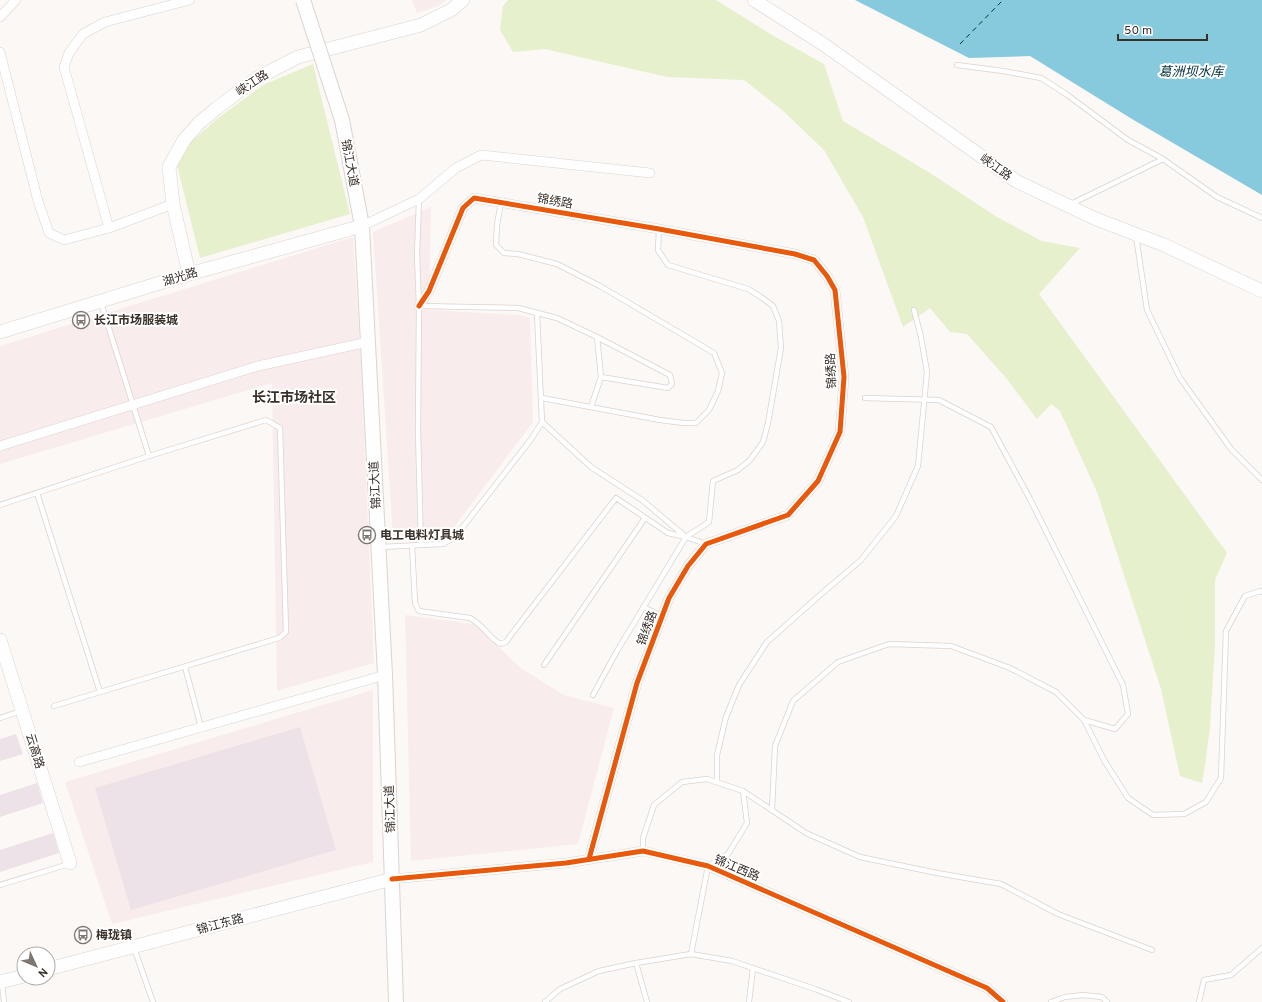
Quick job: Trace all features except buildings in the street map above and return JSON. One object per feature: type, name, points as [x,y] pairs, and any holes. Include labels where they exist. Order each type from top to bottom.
[{"type":"main road","name":"锦江大道","points":[[304,0],[342,120],[362,226],[385,675],[396,1002]]},
{"type":"street","points":[[0,17],[16,0]]},
{"type":"street","points":[[109,228],[64,67],[69,54],[83,34],[105,22],[190,0]]},
{"type":"street","name":"峡江路","points":[[189,274],[173,204],[169,168],[184,140],[199,123],[257,78],[298,57],[421,25],[451,10],[463,0]]},
{"type":"street","name":"峡江路","points":[[754,0],[822,44],[1016,181],[1096,219],[1164,245],[1262,291]]},
{"type":"street","points":[[0,52],[38,201],[49,232],[64,240],[109,228],[173,204]]},
{"type":"street","points":[[362,226],[419,199],[456,168],[481,155],[650,173]]},
{"type":"street","name":"锦绣路","points":[[420,306],[429,290],[462,208],[474,198],[659,229],[795,254],[814,260],[827,276],[835,290],[844,377],[840,432],[818,481],[788,515],[706,544],[688,566],[673,591],[637,683],[589,859]]},
{"type":"street","name":"湖光路","points":[[0,332],[189,274],[362,226]]},
{"type":"street","points":[[0,446],[258,366],[368,342]]},
{"type":"street","name":"云高路","points":[[0,640],[70,863]]},
{"type":"street","points":[[79,762],[385,675]]},
{"type":"street","name":"锦江西路","points":[[392,879],[566,862],[643,851],[708,866],[987,988],[1003,1002]]},
{"type":"street","name":"锦江东路","points":[[56,967],[392,879]]},
{"type":"street","points":[[0,984],[16,979]]},
{"type":"lane","points":[[956,65],[1003,70],[1040,78],[1066,94],[1128,140],[1163,159],[1217,198],[1262,218]]},
{"type":"lane","points":[[1068,206],[1163,159]]},
{"type":"lane","points":[[419,199],[417,255],[420,306],[418,430],[421,545]]},
{"type":"lane","points":[[501,202],[497,225],[496,245],[504,253],[518,254],[557,264],[600,286],[714,353],[722,373],[718,391],[709,410],[696,423],[676,422],[542,398]]},
{"type":"lane","points":[[593,695],[617,651],[686,537],[709,522],[713,481],[738,470],[750,460],[763,442],[768,423],[781,348],[779,321],[773,306],[748,289],[668,265],[658,250],[659,229]]},
{"type":"lane","points":[[1136,234],[1147,310],[1180,378],[1231,449],[1262,480]]},
{"type":"lane","points":[[100,301],[149,456]]},
{"type":"lane","points":[[420,306],[518,308],[557,318],[670,375],[672,384],[668,388],[601,377]]},
{"type":"lane","points":[[717,782],[717,755],[726,717],[739,685],[767,642],[861,560],[896,516],[918,466],[927,372],[921,337],[914,310]]},
{"type":"lane","points":[[378,547],[443,544],[455,537],[532,438],[542,422],[537,313]]},
{"type":"lane","points":[[591,407],[601,377],[597,337]]},
{"type":"lane","points":[[865,398],[940,400],[990,427],[1030,499],[1123,685],[1128,714],[1115,729],[1084,720]]},
{"type":"lane","points":[[0,505],[149,456],[266,420],[280,428],[286,632],[280,638],[54,706]]},
{"type":"lane","points":[[542,422],[591,467],[642,500],[686,537]]},
{"type":"lane","points":[[37,493],[100,692]]},
{"type":"lane","points":[[412,545],[415,603],[419,611],[470,618],[500,644],[506,642],[616,498],[668,533],[706,544]]},
{"type":"lane","points":[[544,665],[645,518]]},
{"type":"lane","points":[[772,810],[775,746],[793,702],[838,662],[889,644],[951,646],[1010,668],[1056,692],[1084,720],[1104,760],[1128,798],[1153,815],[1184,814],[1206,802],[1221,778],[1226,631],[1245,596],[1260,591],[1262,592]]},
{"type":"lane","points":[[644,607],[662,616]]},
{"type":"lane","points":[[184,667],[202,727]]},
{"type":"lane","points":[[0,718],[22,710]]},
{"type":"lane","points":[[643,851],[643,838],[654,805],[682,782],[707,779],[743,791],[806,833],[860,857],[1001,884],[1058,914],[1152,950]]},
{"type":"lane","points":[[691,954],[708,866],[728,854],[748,823],[743,791]]},
{"type":"lane","points":[[0,885],[70,863]]},
{"type":"lane","points":[[134,947],[153,1002]]},
{"type":"lane","points":[[1198,1002],[1204,980],[1231,975],[1262,948]]},
{"type":"lane","points":[[545,1002],[560,989],[599,971],[691,954],[732,961],[850,1002]]},
{"type":"lane","points":[[636,963],[647,1002]]},
{"type":"lane","points":[[748,1002],[753,968]]},
{"type":"lane","points":[[0,984],[4,1002]]},
{"type":"lane","points":[[1051,1002],[1065,997],[1083,995],[1102,997],[1107,1002]]},
{"type":"shaded area","points":[[412,0],[446,0],[438,6],[417,13]]},
{"type":"shaded area","points":[[431,207],[429,310],[519,315],[530,318],[533,422],[450,533],[438,536],[393,537],[373,232]]},
{"type":"shaded area","points":[[353,237],[361,362],[374,663],[277,691],[272,383],[0,464],[0,346]]},
{"type":"shaded area","points":[[405,615],[474,624],[522,669],[564,695],[614,708],[578,844],[411,861]]},
{"type":"shaded area","points":[[373,690],[373,862],[112,924],[65,782]]},
{"type":"green space","points":[[508,0],[716,0],[772,35],[824,64],[843,121],[930,173],[997,217],[1042,241],[1080,248],[1039,294],[1227,553],[1215,580],[1215,646],[1210,726],[1202,783],[1180,776],[1161,689],[1097,492],[1060,411],[1051,404],[1037,419],[1007,379],[967,334],[950,332],[930,308],[903,327],[863,217],[824,150],[782,110],[744,80],[667,77],[545,49],[513,52],[500,30],[503,6]]},
{"type":"green space","points":[[313,64],[350,214],[200,258],[177,165],[191,142],[218,118],[263,85]]},
{"type":"water","name":"葛洲坝水库","points":[[855,0],[1262,0],[1262,195],[1132,119],[1030,56],[969,58]]},
{"type":"ferry route","points":[[960,44],[1003,0]]},
{"type":"cycle path","points":[[419,306],[429,291],[463,208],[474,198],[659,229],[795,254],[814,260],[827,276],[835,290],[844,377],[840,432],[818,481],[788,515],[706,544],[688,566],[669,598],[637,683],[589,859]]},
{"type":"cycle path","points":[[392,879],[566,863],[643,851],[708,866],[987,988],[1003,1002]]},
{"type":"place","name":"长江市场服装城","points":[[81,320]]},
{"type":"place","name":"电工电料灯具城","points":[[367,535]]},
{"type":"place","name":"梅珑镇","points":[[83,935]]},
{"type":"district","name":"长江市场社区","points":[[294,397]]}]
